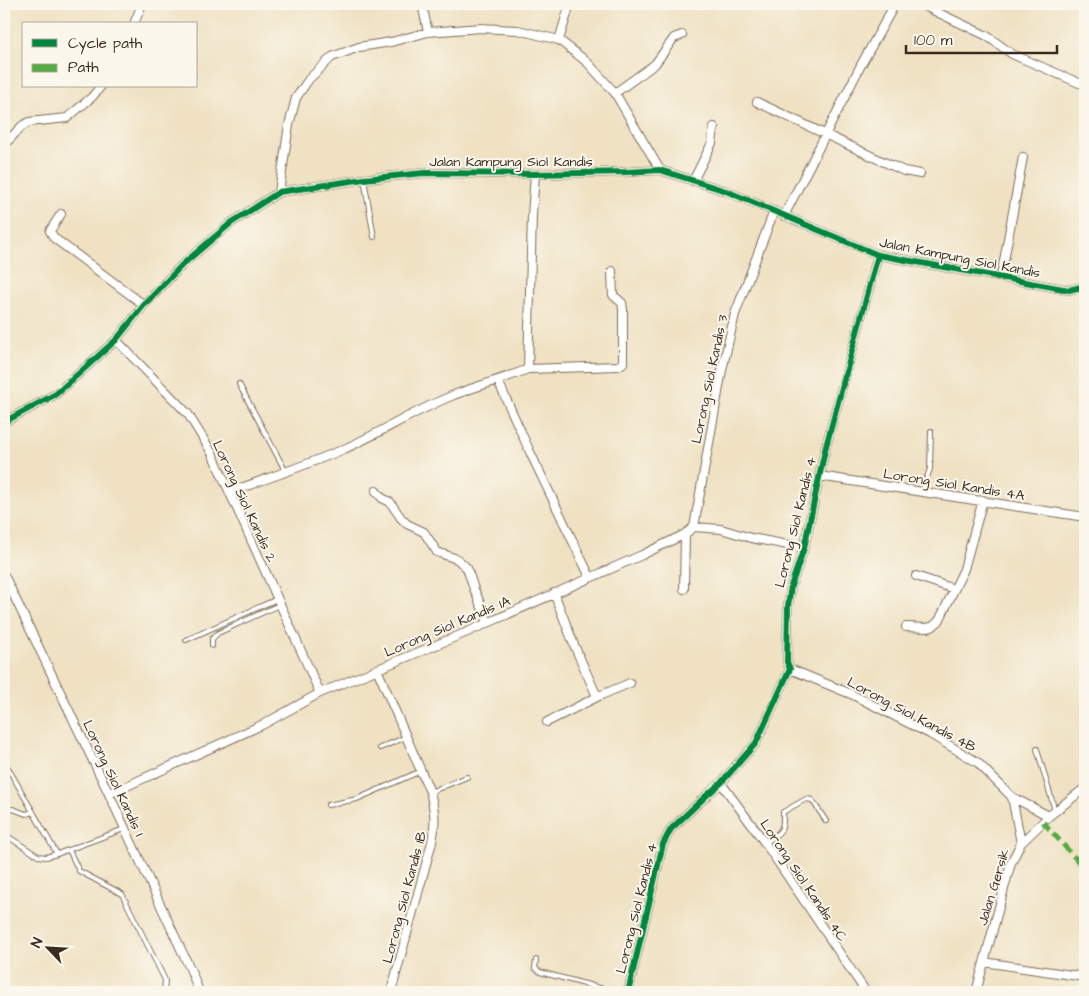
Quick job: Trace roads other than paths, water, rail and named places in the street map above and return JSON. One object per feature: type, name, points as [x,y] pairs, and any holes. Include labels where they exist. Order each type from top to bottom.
[{"type":"street","points":[[135,22],[142,4]]},
{"type":"street","points":[[422,4],[428,32]]},
{"type":"street","points":[[559,40],[570,4]]},
{"type":"street","points":[[784,216],[861,65],[895,4]]},
{"type":"street","points":[[920,4],[987,36],[1012,54],[1078,83]]},
{"type":"street","points":[[279,192],[289,125],[296,98],[309,79],[332,58],[359,48],[428,32],[480,28],[518,30],[559,40],[587,62],[615,93],[660,170]]},
{"type":"street","points":[[615,93],[655,64],[674,38],[682,35]]},
{"type":"street","points":[[4,144],[22,126],[29,122],[67,118],[92,97],[99,88]]},
{"type":"street","points":[[757,102],[904,171],[920,174]]},
{"type":"street","points":[[693,181],[712,144],[714,127]]},
{"type":"street","points":[[1001,277],[1023,157]]},
{"type":"street","name":"Jalan Kampung Siol Kandis","points":[[4,422],[56,394],[116,340],[144,305],[182,265],[231,223],[279,192],[364,179],[424,174],[535,174],[660,170],[726,191],[878,255],[1069,290],[1085,286]]},
{"type":"street","points":[[528,369],[532,215],[535,174]]},
{"type":"street","name":"Lorong Siol Kandis 3","points":[[694,527],[722,370],[735,314],[774,211]]},
{"type":"street","points":[[61,214],[50,231],[54,238],[144,305]]},
{"type":"street","name":"Lorong Siol Kandis 4","points":[[628,992],[663,844],[671,829],[706,796],[722,784],[756,743],[790,669],[787,662],[789,598],[804,548],[819,476],[878,255]]},
{"type":"street","points":[[230,492],[345,449],[398,420],[473,387],[498,381],[528,369],[618,366],[623,364],[623,310],[622,303],[613,295],[612,271]]},
{"type":"street","name":"Lorong Siol Kandis 2","points":[[116,340],[188,414],[212,453],[320,693]]},
{"type":"street","points":[[498,381],[590,577]]},
{"type":"street","name":"Lorong Siol Kandis 4A","points":[[819,476],[1085,517]]},
{"type":"street","points":[[376,491],[382,498],[390,502],[407,524],[424,532],[437,552],[458,559],[467,568],[488,622]]},
{"type":"street","points":[[906,627],[927,628],[936,624],[964,570],[983,500]]},
{"type":"street","points":[[694,527],[720,528],[752,538],[804,548]]},
{"type":"street","name":"Lorong Siol Kandis 1A","points":[[109,794],[264,724],[320,693],[642,555],[694,527]]},
{"type":"street","points":[[684,534],[684,588]]},
{"type":"street","name":"Lorong Siol Kandis 1","points":[[4,575],[109,794],[199,992]]},
{"type":"street","points":[[916,576],[954,589]]},
{"type":"street","points":[[554,593],[574,645],[595,692],[599,696]]},
{"type":"street","name":"Lorong Siol Kandis 1B","points":[[377,669],[430,792],[435,813],[435,829],[391,992]]},
{"type":"street","name":"Lorong Siol Kandis 4B","points":[[790,669],[851,694],[930,734],[977,762],[1012,797],[1052,813]]},
{"type":"street","points":[[547,722],[630,683]]},
{"type":"street","name":"Lorong Siol Kandis 4C","points":[[722,784],[765,843],[860,988],[866,992]]},
{"type":"street","name":"Jalan Gersik","points":[[976,992],[1011,863],[1021,842],[1052,813],[1085,788]]},
{"type":"street","points":[[1012,797],[1021,842]]},
{"type":"street","points":[[984,962],[1085,977]]},
{"type":"lane","points":[[364,179],[374,237]]},
{"type":"lane","points":[[238,384],[286,472]]},
{"type":"lane","points":[[922,491],[930,469],[931,431]]},
{"type":"lane","points":[[186,640],[278,602]]},
{"type":"lane","points":[[212,646],[212,639],[218,633],[278,602]]},
{"type":"lane","points":[[380,748],[406,737]]},
{"type":"lane","points":[[1037,749],[1052,813]]},
{"type":"lane","points":[[4,762],[57,854]]},
{"type":"lane","points":[[328,805],[357,799],[421,771]]},
{"type":"lane","points":[[430,792],[466,777]]},
{"type":"lane","points":[[765,843],[782,830],[784,825],[783,812],[806,799],[812,800],[826,821]]},
{"type":"lane","points":[[4,812],[13,809],[26,814],[33,812]]},
{"type":"lane","points":[[4,834],[38,856],[46,857],[124,829]]},
{"type":"lane","points":[[69,850],[79,871],[122,894],[165,980],[164,992]]},
{"type":"lane","points":[[536,960],[535,968],[540,972],[615,992]]}]
